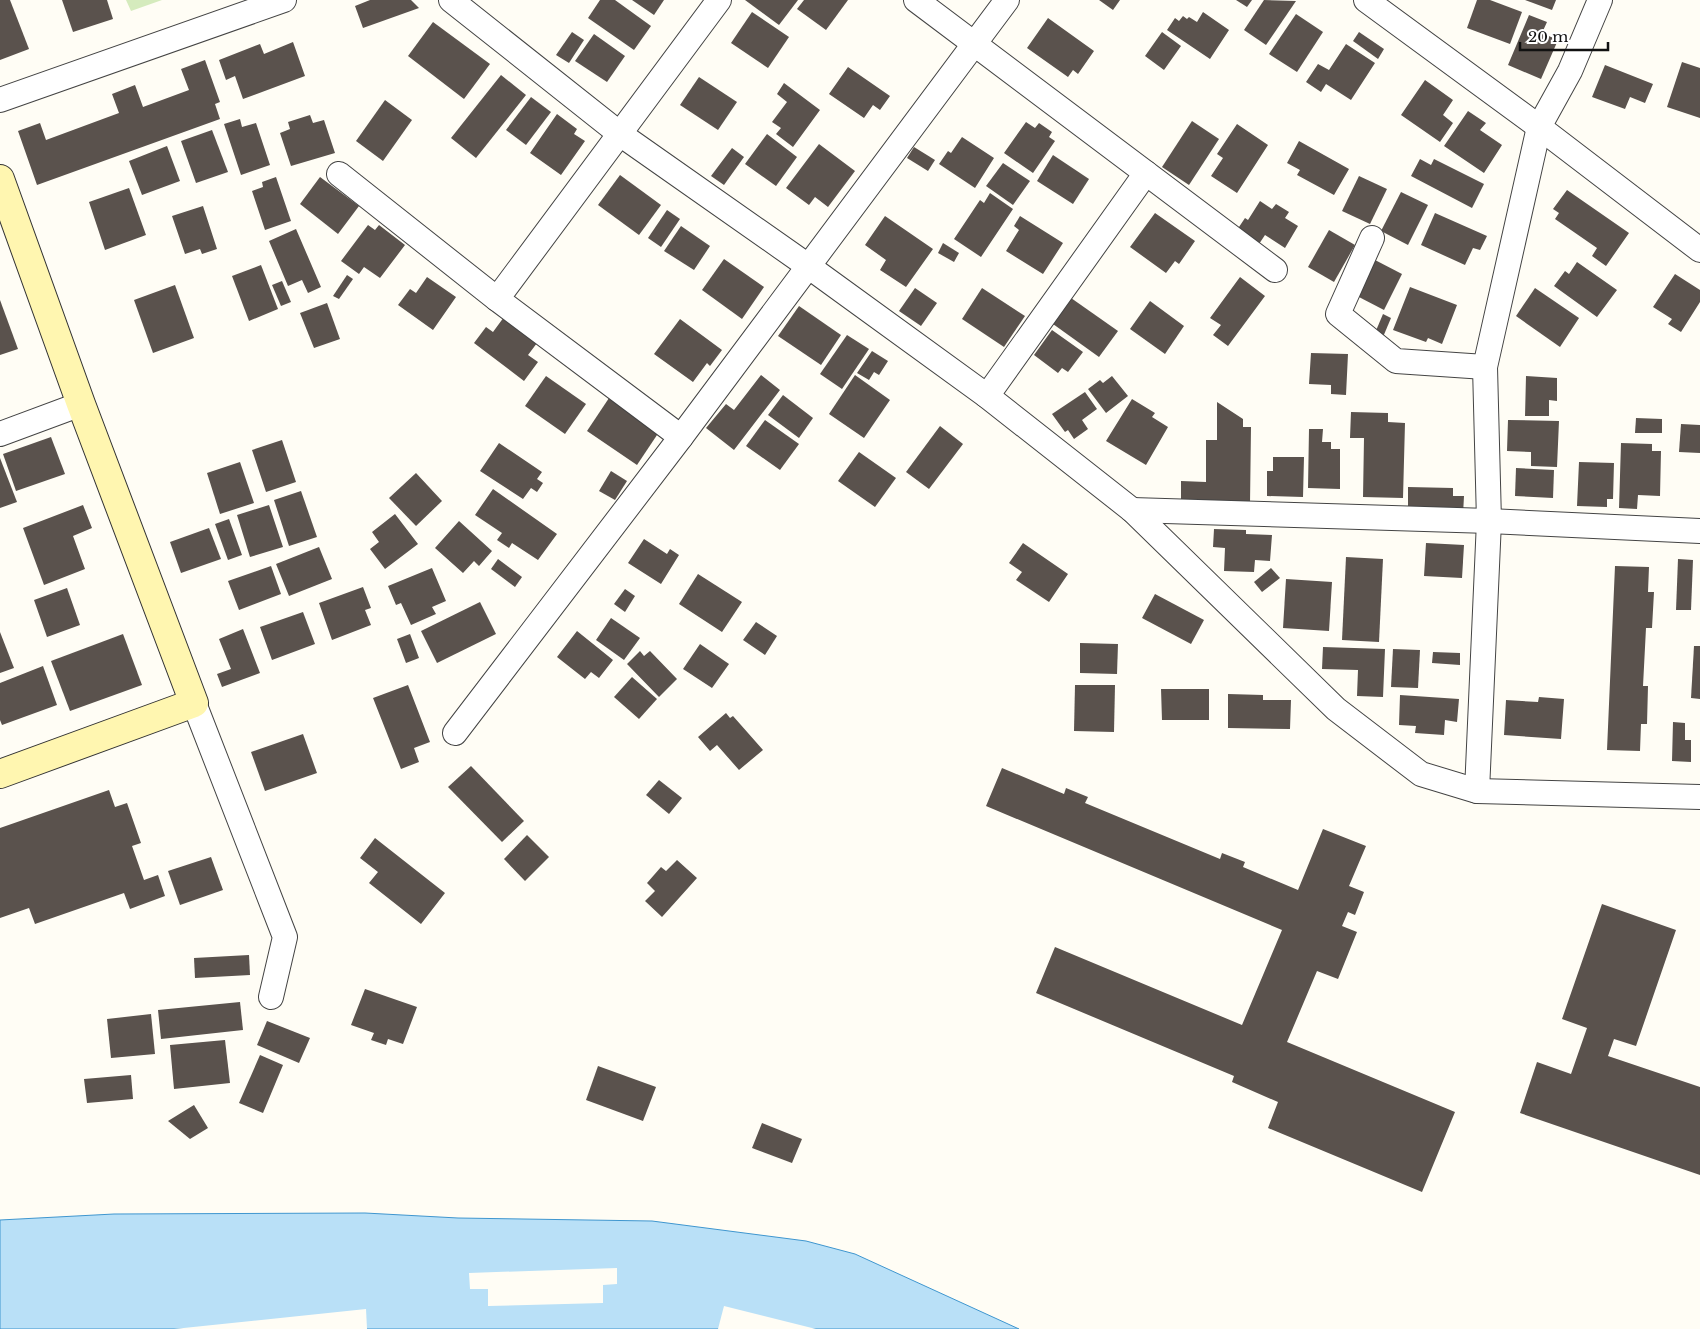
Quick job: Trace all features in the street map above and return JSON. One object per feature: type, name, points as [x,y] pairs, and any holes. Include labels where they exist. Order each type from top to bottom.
[{"type":"street","points":[[0,100],[284,0]]},
{"type":"street","points":[[450,0],[620,134],[808,266],[986,396],[1132,510],[1336,709],[1421,774],[1477,791],[1700,797]]},
{"type":"street","points":[[497,299],[719,0]]},
{"type":"street","points":[[916,0],[1275,270]]},
{"type":"street","points":[[455,733],[681,437],[1007,0]]},
{"type":"street","points":[[1366,0],[1539,127],[1700,250]]},
{"type":"street","points":[[1477,791],[1489,521],[1485,367],[1539,127],[1570,71],[1600,0]]},
{"type":"street","points":[[986,396],[1146,172]]},
{"type":"street","points":[[338,174],[497,299],[681,437]]},
{"type":"street","points":[[0,179],[81,404],[194,703],[285,936],[271,997]]},
{"type":"street","points":[[1372,238],[1338,314],[1396,361],[1485,367]]},
{"type":"street","points":[[0,434],[81,404]]},
{"type":"street","points":[[1132,510],[1489,521],[1700,531]]},
{"type":"street","points":[[0,774],[194,703]]},
{"type":"green space","points":[[126,0],[162,0],[131,11]]},
{"type":"water","points":[[365,1213],[458,1218],[652,1221],[806,1241],[855,1254],[1019,1329],[0,1329],[0,1220],[114,1214]]},
{"type":"pier","points":[[617,1268],[617,1284],[603,1285],[603,1303],[488,1306],[488,1289],[470,1289],[469,1273]]},
{"type":"pier","points":[[724,1306],[816,1329],[718,1329]]},
{"type":"pier","points":[[366,1309],[367,1329],[174,1329]]},
{"type":"building","points":[[0,0],[10,0],[29,49],[0,60]]},
{"type":"building","points":[[62,0],[107,0],[113,19],[73,32]]},
{"type":"building","points":[[370,0],[411,0],[419,8],[363,28],[355,6]]},
{"type":"building","points":[[600,0],[615,0],[651,26],[634,50],[588,18]]},
{"type":"building","points":[[632,0],[664,0],[654,15]]},
{"type":"building","points":[[745,0],[798,0],[779,25]]},
{"type":"building","points":[[804,0],[848,0],[826,30],[797,9]]},
{"type":"building","points":[[1099,0],[1120,0],[1113,10]]},
{"type":"building","points":[[1236,0],[1252,0],[1247,7]]},
{"type":"building","points":[[1264,0],[1296,1],[1266,45],[1244,30]]},
{"type":"building","points":[[1477,0],[1490,0],[1522,12],[1510,44],[1467,28]]},
{"type":"building","points":[[1525,0],[1556,0],[1552,10]]},
{"type":"building","points":[[752,12],[789,37],[768,68],[731,43]]},
{"type":"building","points":[[1203,12],[1229,30],[1210,59],[1167,30],[1175,18],[1179,21],[1183,16],[1187,19],[1189,17],[1197,22]]},
{"type":"building","points":[[1296,14],[1323,32],[1297,72],[1269,54]]},
{"type":"building","points":[[1529,15],[1547,22],[1542,33],[1558,40],[1541,79],[1508,65]]},
{"type":"building","points":[[1048,18],[1094,51],[1078,74],[1073,70],[1068,77],[1027,48]]},
{"type":"building","points":[[433,22],[490,64],[464,99],[408,56]]},
{"type":"building","points":[[572,32],[584,40],[569,63],[556,55]]},
{"type":"building","points":[[1162,32],[1181,46],[1164,70],[1145,56]]},
{"type":"building","points":[[1359,32],[1384,49],[1378,59],[1353,41]]},
{"type":"building","points":[[594,34],[625,56],[607,82],[575,61]]},
{"type":"building","points":[[293,42],[305,76],[243,99],[235,76],[226,80],[219,60],[260,44],[264,54]]},
{"type":"building","points":[[1346,44],[1375,63],[1351,100],[1326,84],[1321,92],[1306,82],[1318,64],[1329,70]]},
{"type":"building","points":[[205,60],[220,102],[215,104],[220,119],[37,185],[18,131],[40,123],[46,140],[119,113],[112,94],[135,85],[143,107],[189,90],[181,69]]},
{"type":"building","points":[[1682,62],[1700,68],[1700,118],[1667,107]]},
{"type":"building","points":[[1605,65],[1653,84],[1645,103],[1630,97],[1625,109],[1592,97]]},
{"type":"building","points":[[848,67],[890,96],[880,110],[873,105],[864,118],[829,94]]},
{"type":"building","points":[[501,75],[526,95],[476,158],[451,138]]},
{"type":"building","points":[[699,77],[737,102],[718,130],[680,105]]},
{"type":"building","points":[[1425,80],[1453,100],[1443,115],[1453,123],[1440,142],[1401,115]]},
{"type":"building","points":[[784,83],[820,110],[793,147],[776,134],[781,128],[772,122],[787,102],[777,94]]},
{"type":"building","points":[[531,97],[551,112],[526,145],[506,130]]},
{"type":"building","points":[[385,100],[412,120],[383,161],[356,141]]},
{"type":"building","points":[[1468,111],[1486,123],[1480,130],[1502,145],[1484,173],[1444,146]]},
{"type":"building","points":[[557,114],[577,129],[574,134],[585,141],[561,175],[530,153]]},
{"type":"building","points":[[310,115],[313,123],[324,120],[335,153],[291,166],[280,133],[290,129],[288,122]]},
{"type":"building","points":[[240,119],[242,127],[256,123],[270,165],[241,175],[224,124]]},
{"type":"building","points":[[1192,121],[1219,139],[1189,185],[1162,167]]},
{"type":"building","points":[[1026,122],[1035,128],[1039,123],[1052,132],[1049,137],[1055,141],[1033,173],[1004,153]]},
{"type":"building","points":[[1237,124],[1268,145],[1237,193],[1211,176],[1223,158],[1217,154]]},
{"type":"building","points":[[212,130],[228,172],[196,183],[181,141]]},
{"type":"building","points":[[767,134],[797,157],[776,186],[745,164]]},
{"type":"building","points":[[962,137],[994,158],[975,188],[939,164],[948,151],[951,153]]},
{"type":"building","points":[[1299,141],[1349,169],[1334,195],[1297,175],[1300,170],[1287,163]]},
{"type":"building","points":[[819,144],[855,171],[828,207],[815,197],[809,205],[786,188]]},
{"type":"building","points":[[167,146],[180,181],[142,195],[129,161]]},
{"type":"building","points":[[914,147],[935,160],[928,171],[907,158]]},
{"type":"building","points":[[732,148],[744,157],[724,185],[711,176]]},
{"type":"building","points":[[1053,155],[1089,179],[1073,204],[1037,181]]},
{"type":"building","points":[[1420,159],[1431,165],[1434,159],[1484,184],[1472,208],[1411,176]]},
{"type":"building","points":[[1003,163],[1030,181],[1013,205],[986,186]]},
{"type":"building","points":[[620,175],[661,205],[639,235],[598,205]]},
{"type":"building","points":[[1359,176],[1387,189],[1370,224],[1342,211]]},
{"type":"building","points":[[276,177],[291,221],[265,230],[252,191],[263,187],[262,182]]},
{"type":"building","points":[[320,177],[359,206],[338,234],[300,204]]},
{"type":"building","points":[[129,188],[146,235],[105,250],[89,202]]},
{"type":"building","points":[[1567,190],[1629,233],[1606,266],[1592,256],[1597,248],[1555,219],[1559,213],[1553,209]]},
{"type":"building","points":[[1401,192],[1428,205],[1408,245],[1381,231]]},
{"type":"building","points":[[990,193],[1013,209],[981,257],[954,239],[980,200],[984,203]]},
{"type":"building","points":[[1260,201],[1272,209],[1276,204],[1289,212],[1285,218],[1298,226],[1285,248],[1265,235],[1259,244],[1237,230],[1245,218],[1248,220]]},
{"type":"building","points":[[203,206],[217,249],[202,254],[200,249],[185,254],[172,216]]},
{"type":"building","points":[[667,210],[680,219],[661,247],[648,238]]},
{"type":"building","points":[[1155,213],[1195,241],[1179,264],[1175,261],[1166,273],[1130,247]]},
{"type":"building","points":[[1435,213],[1487,236],[1480,250],[1473,248],[1465,265],[1421,245]]},
{"type":"building","points":[[885,216],[933,249],[906,287],[880,270],[886,260],[865,245]]},
{"type":"building","points":[[1020,216],[1063,243],[1043,274],[1006,251],[1019,230],[1014,226]]},
{"type":"building","points":[[368,225],[375,230],[379,225],[405,245],[380,278],[364,267],[359,274],[341,261]]},
{"type":"building","points":[[681,226],[710,246],[694,270],[664,251]]},
{"type":"building","points":[[296,229],[321,287],[308,293],[302,280],[288,286],[269,241]]},
{"type":"building","points":[[1329,230],[1355,245],[1334,282],[1308,267]]},
{"type":"building","points":[[943,243],[959,253],[954,262],[938,253]]},
{"type":"building","points":[[724,259],[764,287],[742,319],[702,290]]},
{"type":"building","points":[[1375,260],[1402,274],[1384,310],[1357,296]]},
{"type":"building","points":[[1577,262],[1617,290],[1597,317],[1554,286],[1565,271],[1569,274]]},
{"type":"building","points":[[261,265],[278,309],[249,321],[232,276]]},
{"type":"building","points":[[1675,274],[1700,290],[1700,302],[1681,332],[1668,324],[1672,319],[1653,307]]},
{"type":"building","points":[[347,275],[353,279],[339,299],[333,296]]},
{"type":"building","points":[[427,277],[456,297],[433,330],[398,305],[410,289],[416,293]]},
{"type":"building","points":[[1240,277],[1265,296],[1228,346],[1213,335],[1221,325],[1210,318]]},
{"type":"building","points":[[282,281],[291,302],[281,306],[272,285]]},
{"type":"building","points":[[175,285],[194,338],[153,353],[134,300]]},
{"type":"building","points":[[1410,287],[1457,305],[1442,344],[1428,338],[1426,342],[1393,330]]},
{"type":"building","points":[[915,288],[937,303],[921,326],[899,311]]},
{"type":"building","points":[[982,288],[1025,316],[1004,347],[962,319]]},
{"type":"building","points":[[1535,288],[1579,318],[1560,347],[1516,316]]},
{"type":"building","points":[[1071,298],[1118,331],[1099,357],[1053,324]]},
{"type":"building","points":[[0,300],[18,349],[0,355]]},
{"type":"building","points":[[1150,301],[1184,326],[1165,354],[1130,329]]},
{"type":"building","points":[[327,303],[340,339],[314,348],[300,313]]},
{"type":"building","points":[[799,306],[841,335],[821,365],[778,336]]},
{"type":"building","points":[[1383,314],[1391,318],[1383,337],[1375,333]]},
{"type":"building","points":[[504,317],[537,343],[528,355],[538,362],[524,381],[474,343],[486,327],[493,332]]},
{"type":"building","points":[[680,319],[722,350],[710,366],[707,363],[693,382],[654,354]]},
{"type":"building","points":[[1052,330],[1083,352],[1068,372],[1062,368],[1058,373],[1034,355]]},
{"type":"building","points":[[847,335],[869,349],[842,389],[820,374]]},
{"type":"building","points":[[872,351],[888,361],[879,375],[874,372],[869,380],[857,373]]},
{"type":"building","points":[[1311,353],[1348,354],[1346,395],[1331,394],[1331,385],[1309,384]]},
{"type":"building","points":[[761,375],[780,390],[734,450],[706,428],[726,404],[734,410]]},
{"type":"building","points":[[855,375],[890,400],[864,438],[829,414]]},
{"type":"building","points":[[546,376],[586,404],[565,434],[525,406]]},
{"type":"building","points":[[1112,376],[1128,396],[1106,413],[1088,389],[1100,380],[1103,383]]},
{"type":"building","points":[[1526,376],[1557,378],[1557,401],[1549,400],[1549,416],[1525,416]]},
{"type":"building","points":[[1085,392],[1097,409],[1082,420],[1088,429],[1074,439],[1068,430],[1065,432],[1052,414]]},
{"type":"building","points":[[783,395],[813,418],[799,438],[768,415]]},
{"type":"building","points":[[609,398],[659,432],[637,465],[587,431]]},
{"type":"building","points":[[1132,399],[1155,413],[1152,417],[1168,427],[1146,465],[1106,441]]},
{"type":"building","points":[[1217,402],[1243,419],[1243,427],[1251,427],[1250,504],[1181,503],[1181,481],[1206,482],[1206,440],[1217,440]]},
{"type":"building","points":[[1351,412],[1388,413],[1388,422],[1405,423],[1403,498],[1363,497],[1364,438],[1350,438]]},
{"type":"building","points":[[1636,418],[1662,419],[1662,433],[1635,433]]},
{"type":"building","points":[[765,420],[799,444],[780,470],[746,446]]},
{"type":"building","points":[[1508,420],[1559,421],[1557,467],[1531,466],[1531,452],[1507,451]]},
{"type":"building","points":[[1681,424],[1700,425],[1700,453],[1679,452]]},
{"type":"building","points":[[940,426],[963,444],[929,489],[906,472]]},
{"type":"building","points":[[1309,429],[1323,429],[1322,442],[1331,442],[1331,449],[1340,449],[1340,489],[1308,488]]},
{"type":"building","points":[[51,437],[65,474],[16,491],[3,454]]},
{"type":"building","points":[[282,440],[296,482],[266,492],[252,450]]},
{"type":"building","points":[[499,443],[542,472],[537,479],[543,483],[537,492],[531,488],[523,499],[480,471]]},
{"type":"building","points":[[1621,443],[1652,444],[1652,451],[1661,451],[1660,496],[1638,495],[1637,509],[1619,508]]},
{"type":"building","points":[[859,452],[896,478],[875,507],[838,481]]},
{"type":"building","points":[[1273,457],[1304,457],[1303,497],[1267,496],[1267,471],[1273,471]]},
{"type":"building","points":[[0,458],[17,502],[0,508]]},
{"type":"building","points":[[240,462],[254,503],[220,514],[207,473]]},
{"type":"building","points":[[1579,462],[1614,463],[1613,499],[1607,499],[1607,507],[1577,506]]},
{"type":"building","points":[[1516,468],[1554,470],[1553,498],[1515,496]]},
{"type":"building","points":[[611,471],[627,481],[615,500],[599,491]]},
{"type":"building","points":[[416,473],[442,501],[416,526],[389,498]]},
{"type":"building","points":[[1408,487],[1453,488],[1453,496],[1464,496],[1463,515],[1408,513]]},
{"type":"building","points":[[493,489],[557,534],[538,560],[512,543],[509,548],[497,540],[502,533],[475,515]]},
{"type":"building","points":[[301,491],[317,537],[289,546],[274,500]]},
{"type":"building","points":[[83,505],[92,528],[73,536],[85,569],[44,585],[23,528]]},
{"type":"building","points":[[269,505],[283,547],[250,557],[237,515]]},
{"type":"building","points":[[395,514],[418,544],[385,569],[370,549],[379,542],[372,532]]},
{"type":"building","points":[[229,519],[242,555],[228,560],[215,524]]},
{"type":"building","points":[[459,521],[492,551],[479,566],[474,561],[463,573],[435,548]]},
{"type":"building","points":[[209,528],[221,559],[181,573],[170,542]]},
{"type":"building","points":[[1214,529],[1246,530],[1246,534],[1272,535],[1270,561],[1255,560],[1254,572],[1224,571],[1225,548],[1213,547]]},
{"type":"building","points":[[644,539],[667,554],[670,549],[679,555],[661,584],[628,563]]},
{"type":"building","points":[[1023,543],[1068,574],[1049,602],[1016,580],[1022,572],[1009,563]]},
{"type":"building","points":[[1426,543],[1464,545],[1462,578],[1424,576]]},
{"type":"building","points":[[319,547],[332,579],[289,596],[276,564]]},
{"type":"building","points":[[1346,557],[1383,559],[1379,642],[1342,640]]},
{"type":"building","points":[[498,559],[522,577],[515,587],[491,569]]},
{"type":"building","points":[[1678,559],[1693,560],[1691,610],[1676,610]]},
{"type":"building","points":[[271,566],[281,594],[239,610],[228,581]]},
{"type":"building","points":[[1615,566],[1649,567],[1648,592],[1654,592],[1652,628],[1646,628],[1643,686],[1648,686],[1647,724],[1641,724],[1640,751],[1607,750]]},
{"type":"building","points":[[432,568],[446,601],[432,607],[436,614],[411,625],[401,603],[396,605],[388,586]]},
{"type":"building","points":[[1271,568],[1280,578],[1262,592],[1254,582]]},
{"type":"building","points":[[698,574],[742,602],[722,632],[679,604]]},
{"type":"building","points":[[1286,579],[1332,582],[1329,631],[1283,628]]},
{"type":"building","points":[[363,587],[371,608],[365,610],[371,625],[332,640],[319,603]]},
{"type":"building","points":[[67,588],[80,625],[47,637],[34,600]]},
{"type":"building","points":[[625,589],[635,596],[625,612],[614,604]]},
{"type":"building","points":[[1155,594],[1204,620],[1191,644],[1142,618]]},
{"type":"building","points":[[480,602],[496,634],[437,663],[421,631]]},
{"type":"building","points":[[303,612],[315,644],[272,660],[260,627]]},
{"type":"building","points":[[611,618],[640,638],[624,660],[596,640]]},
{"type":"building","points":[[756,622],[777,636],[765,655],[743,640]]},
{"type":"building","points":[[243,629],[260,673],[222,687],[217,674],[231,669],[219,639]]},
{"type":"building","points":[[577,631],[613,660],[599,678],[591,672],[585,679],[557,657]]},
{"type":"building","points":[[0,632],[14,668],[0,673]]},
{"type":"building","points":[[123,634],[142,685],[70,711],[51,661]]},
{"type":"building","points":[[410,634],[419,658],[406,663],[397,639]]},
{"type":"building","points":[[1080,643],[1118,644],[1117,674],[1080,673]]},
{"type":"building","points":[[700,644],[729,664],[712,688],[683,669]]},
{"type":"building","points":[[1694,646],[1700,646],[1700,699],[1691,698]]},
{"type":"building","points":[[1323,647],[1385,649],[1383,697],[1357,696],[1358,670],[1322,669]]},
{"type":"building","points":[[1393,649],[1420,650],[1418,688],[1391,687]]},
{"type":"building","points":[[640,651],[644,656],[650,651],[677,679],[659,697],[627,664]]},
{"type":"building","points":[[1433,652],[1460,653],[1460,665],[1432,663]]},
{"type":"building","points":[[43,666],[57,705],[2,725],[0,720],[0,683]]},
{"type":"building","points":[[632,677],[657,699],[639,719],[614,697]]},
{"type":"building","points":[[408,685],[430,742],[414,748],[419,762],[401,769],[373,698]]},
{"type":"building","points":[[1075,685],[1115,685],[1114,732],[1074,731]]},
{"type":"building","points":[[1161,689],[1209,689],[1209,720],[1162,720]]},
{"type":"building","points":[[1228,694],[1263,695],[1263,700],[1291,700],[1290,729],[1228,728]]},
{"type":"building","points":[[1400,695],[1459,699],[1457,722],[1445,720],[1444,735],[1415,733],[1416,726],[1399,725]]},
{"type":"building","points":[[1539,697],[1564,699],[1561,739],[1504,735],[1506,700],[1538,702]]},
{"type":"building","points":[[726,713],[730,718],[733,716],[763,750],[739,770],[717,745],[710,751],[698,737]]},
{"type":"building","points":[[1673,722],[1685,723],[1685,740],[1691,740],[1691,762],[1672,761]]},
{"type":"building","points":[[303,734],[317,773],[265,791],[251,752]]},
{"type":"building","points":[[471,766],[524,821],[502,842],[448,787]]},
{"type":"building","points":[[1002,768],[1064,794],[1066,788],[1088,797],[1085,803],[1220,859],[1222,853],[1245,862],[1243,867],[1298,890],[1323,829],[1366,846],[1349,886],[1364,892],[1355,915],[1348,912],[1342,926],[1357,932],[1338,979],[1317,971],[1287,1042],[1455,1112],[1422,1192],[1268,1128],[1278,1102],[1232,1082],[1234,1076],[1036,993],[1055,947],[1242,1025],[1282,930],[986,806]]},
{"type":"building","points":[[659,780],[682,798],[669,814],[646,795]]},
{"type":"building","points":[[109,790],[115,807],[127,803],[141,843],[132,846],[144,880],[158,875],[165,896],[130,909],[124,893],[35,924],[29,908],[0,918],[0,828]]},
{"type":"building","points":[[527,835],[549,857],[525,881],[504,859]]},
{"type":"building","points":[[375,838],[445,893],[421,924],[369,883],[378,872],[360,858]]},
{"type":"building","points":[[211,857],[223,890],[180,905],[168,871]]},
{"type":"building","points":[[677,860],[697,878],[662,917],[645,901],[655,891],[647,883],[661,867],[666,871]]},
{"type":"building","points":[[1602,904],[1676,930],[1636,1046],[1614,1039],[1608,1056],[1700,1087],[1700,1175],[1520,1113],[1537,1062],[1571,1074],[1587,1028],[1562,1019]]},
{"type":"building","points":[[249,955],[250,975],[195,978],[194,958]]},
{"type":"building","points":[[365,989],[417,1007],[403,1044],[388,1039],[386,1045],[371,1040],[374,1033],[351,1025]]},
{"type":"building","points":[[240,1002],[243,1030],[161,1039],[158,1010]]},
{"type":"building","points":[[151,1014],[155,1054],[111,1058],[107,1019]]},
{"type":"building","points":[[267,1021],[310,1038],[299,1063],[257,1045]]},
{"type":"building","points":[[225,1040],[230,1083],[174,1089],[170,1045]]},
{"type":"building","points":[[260,1055],[283,1065],[263,1113],[239,1103]]},
{"type":"building","points":[[598,1066],[656,1087],[643,1121],[586,1100]]},
{"type":"building","points":[[131,1075],[133,1099],[87,1103],[84,1079]]},
{"type":"building","points":[[194,1105],[208,1128],[190,1139],[168,1121]]},
{"type":"building","points":[[762,1123],[802,1139],[792,1163],[752,1148]]}]
